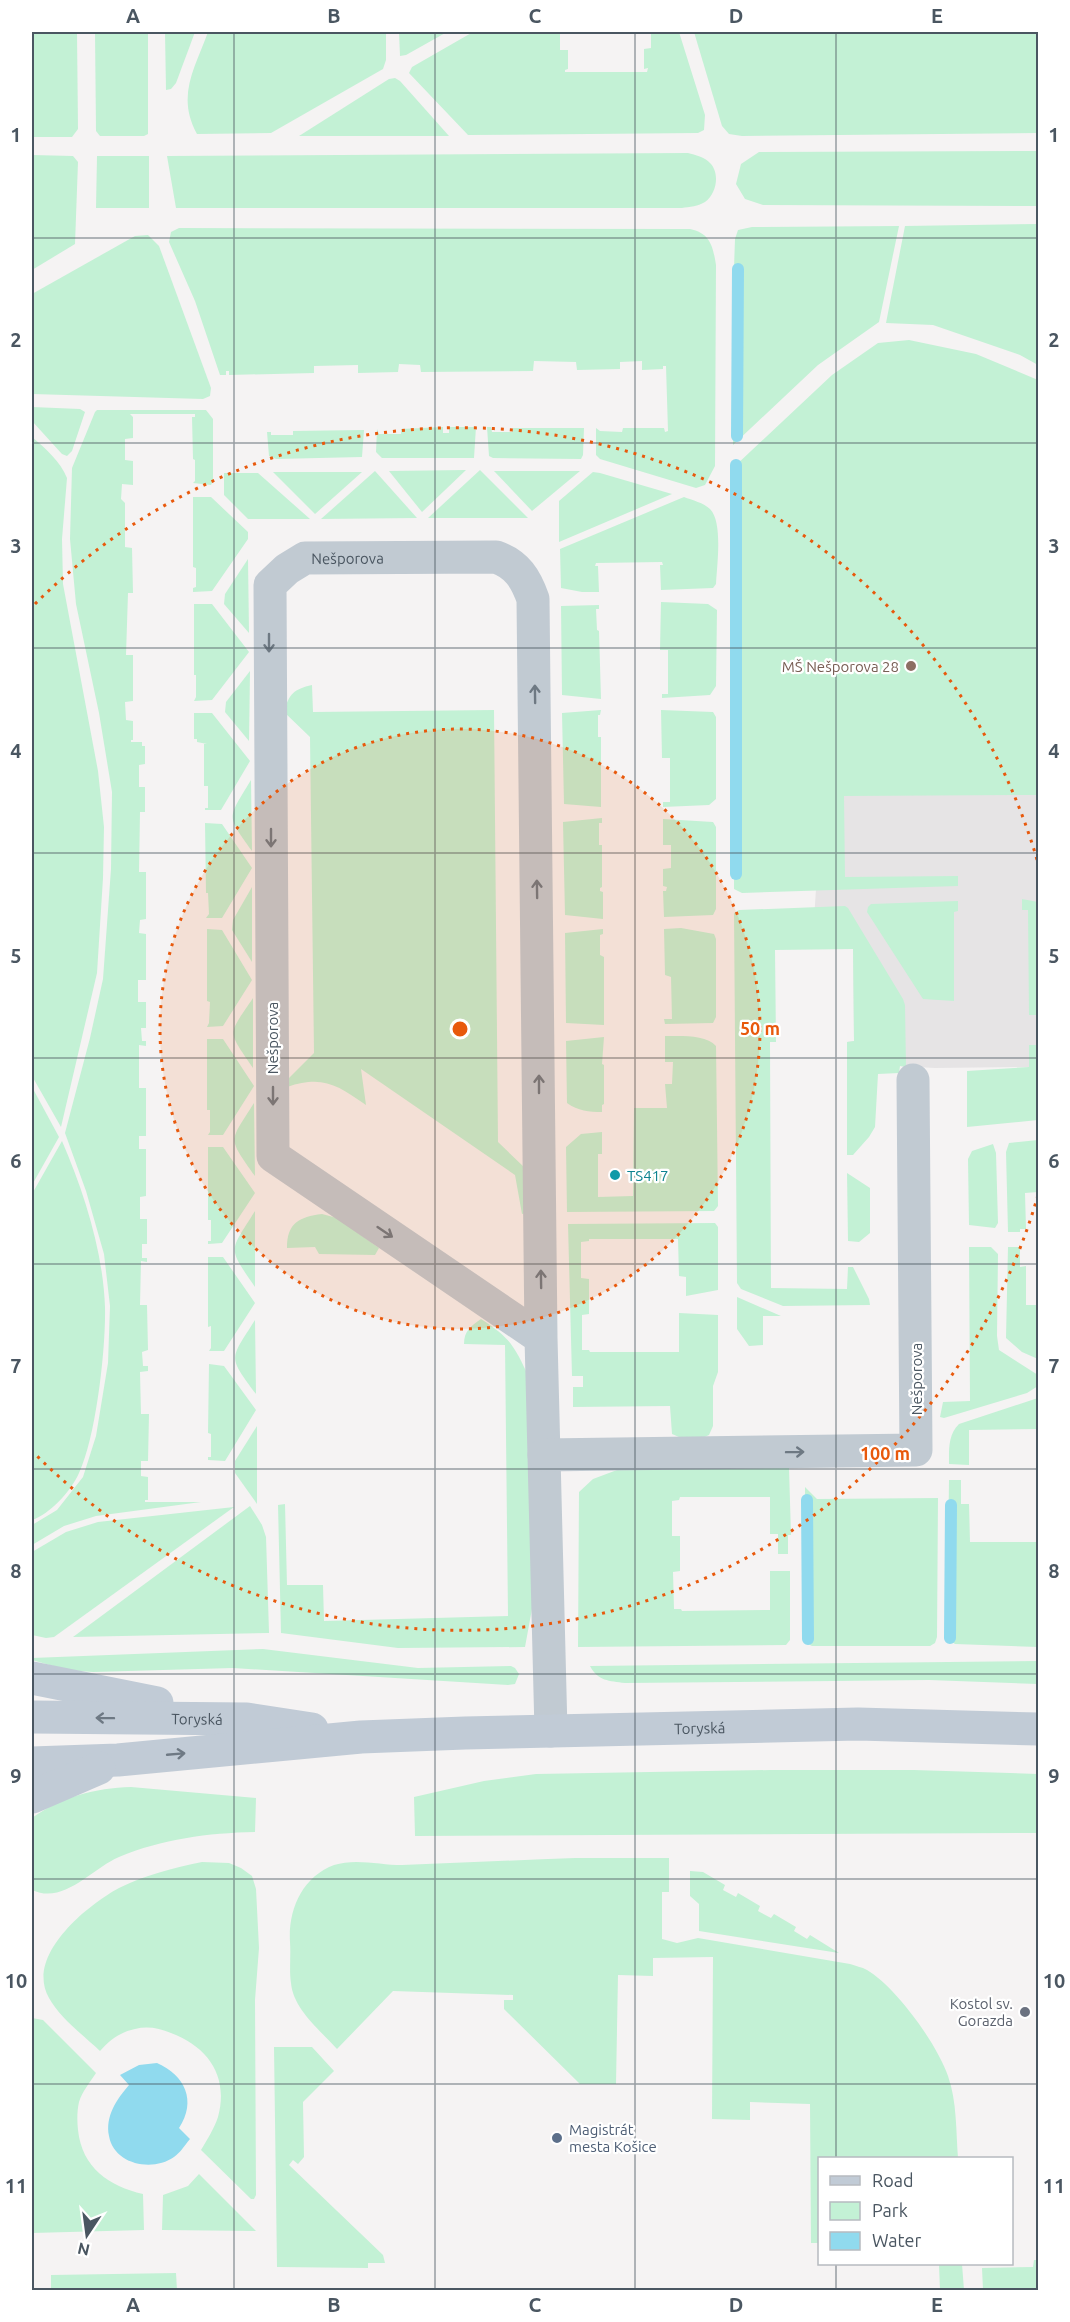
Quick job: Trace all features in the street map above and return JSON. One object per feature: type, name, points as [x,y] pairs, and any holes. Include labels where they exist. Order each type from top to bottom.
[{"type":"street","name":"Nešporova","points":[[542,1338],[273,1156],[270,585],[287,569],[305,558],[496,557],[506,560],[523,575],[533,599],[542,1338],[551,1731]]},
{"type":"street","name":"Nešporova","points":[[544,1455],[916,1450],[913,1080]]},
{"type":"street","points":[[32,1678],[247,1719]]},
{"type":"street","name":"Toryská","points":[[32,1717],[247,1719],[361,1737]]},
{"type":"street","name":"Toryská","points":[[32,1763],[118,1760],[361,1737],[858,1724],[1038,1729]]},
{"type":"street","points":[[32,1797],[118,1760]]},
{"type":"shaded area","name":"MŠ Nešporova 28","points":[[1038,437],[1038,1065],[935,1068],[899,1066],[847,1042],[854,1041],[853,933],[813,936],[817,873],[784,516]]},
{"type":"green space","points":[[32,32],[77,32],[78,129],[72,137],[32,137]]},
{"type":"green space","points":[[95,32],[148,32],[148,134],[144,136],[100,136],[96,131]]},
{"type":"green space","points":[[165,32],[195,32],[176,83],[171,89],[166,90]]},
{"type":"green space","points":[[208,32],[386,32],[386,60],[383,69],[271,133],[197,134],[188,107],[188,95],[193,70]]},
{"type":"green space","points":[[399,32],[447,32],[406,55],[400,56]]},
{"type":"green space","points":[[473,32],[560,32],[560,50],[568,50],[568,69],[565,72],[647,72],[648,68],[644,69],[644,49],[651,48],[651,32],[679,32],[705,115],[704,130],[698,133],[468,135],[409,73],[412,67]]},
{"type":"green space","points":[[694,32],[1038,32],[1038,133],[742,136],[729,134],[722,126]]},
{"type":"green space","points":[[395,78],[449,136],[299,136],[389,79]]},
{"type":"green space","points":[[1038,151],[1038,206],[763,205],[745,199],[736,184],[741,164],[759,152]]},
{"type":"green space","points":[[688,153],[710,163],[715,172],[716,183],[712,194],[705,202],[682,208],[176,208],[167,156]]},
{"type":"green space","points":[[32,155],[73,156],[78,162],[75,244],[32,270]]},
{"type":"green space","points":[[97,156],[149,156],[149,208],[96,208]]},
{"type":"green space","points":[[1038,224],[1038,365],[1020,355],[933,325],[886,323],[905,226]]},
{"type":"green space","points":[[899,226],[879,322],[818,365],[733,445],[734,268],[735,239],[738,230],[752,227]]},
{"type":"green space","points":[[179,228],[690,229],[697,231],[709,241],[716,265],[715,466],[705,485],[696,488],[600,459],[596,455],[596,428],[600,431],[622,432],[623,428],[664,428],[665,432],[668,431],[666,366],[663,366],[663,369],[642,370],[642,361],[620,362],[620,369],[577,370],[576,362],[534,361],[533,371],[421,372],[420,365],[399,364],[398,372],[358,373],[358,365],[314,366],[314,373],[229,375],[229,371],[226,371],[226,375],[220,375],[195,301],[169,242],[171,232]]},
{"type":"green space","points":[[148,235],[159,246],[211,388],[210,396],[203,399],[32,394],[32,294],[135,236]]},
{"type":"green space","name":"MŠ Nešporova 28","points":[[909,340],[976,354],[1038,380],[1038,795],[844,796],[845,877],[958,876],[958,886],[742,893],[734,889],[734,467],[832,375],[878,343]]},
{"type":"green space","points":[[32,407],[80,409],[85,412],[72,451],[67,456],[62,454],[32,421]]},
{"type":"green space","points":[[97,410],[206,410],[213,419],[213,481],[211,485],[193,483],[195,481],[195,460],[193,459],[192,417],[195,417],[195,414],[130,414],[133,417],[133,438],[125,439],[125,460],[133,461],[133,485],[122,484],[121,499],[125,503],[125,547],[132,548],[133,593],[128,593],[126,655],[133,655],[133,701],[125,702],[126,720],[133,721],[133,740],[131,742],[142,742],[142,746],[145,746],[145,764],[139,765],[139,787],[145,787],[145,812],[140,812],[139,872],[146,872],[146,919],[140,920],[139,933],[146,934],[146,980],[138,980],[138,1002],[146,1002],[146,1028],[141,1028],[142,1041],[146,1041],[146,1046],[139,1045],[139,1088],[146,1088],[146,1136],[139,1136],[139,1149],[146,1149],[146,1196],[140,1197],[140,1219],[147,1219],[147,1244],[142,1244],[142,1258],[147,1258],[147,1262],[141,1261],[140,1305],[147,1305],[148,1350],[142,1352],[143,1366],[148,1366],[148,1371],[140,1372],[141,1414],[149,1414],[148,1461],[141,1461],[141,1476],[148,1477],[148,1500],[145,1502],[201,1502],[96,1516],[64,1526],[32,1545],[32,1525],[57,1510],[83,1477],[96,1436],[108,1363],[110,1306],[104,1254],[86,1191],[65,1133],[103,979],[111,869],[112,792],[99,713],[76,604],[70,539],[72,468]]},
{"type":"green space","points":[[443,427],[443,433],[449,433],[449,427],[476,427],[474,458],[382,458],[376,452],[377,429],[379,434],[401,434],[401,429]]},
{"type":"green space","points":[[487,427],[491,427],[492,432],[512,432],[513,428],[584,428],[583,455],[581,459],[493,458],[489,456]]},
{"type":"green space","points":[[364,430],[362,457],[276,459],[269,456],[267,432],[271,432],[271,435],[293,435],[293,431]]},
{"type":"green space","points":[[32,437],[57,461],[67,478],[62,539],[63,584],[98,771],[104,827],[97,973],[61,1127],[32,1076]]},
{"type":"green space","points":[[466,470],[422,512],[389,471]]},
{"type":"green space","points":[[480,470],[528,518],[428,518]]},
{"type":"green space","points":[[375,471],[417,518],[321,519]]},
{"type":"green space","points":[[494,471],[580,471],[532,511]]},
{"type":"green space","points":[[273,472],[362,472],[315,514]]},
{"type":"green space","points":[[593,472],[672,494],[559,542],[559,501]]},
{"type":"green space","points":[[224,473],[258,473],[310,519],[248,519],[224,495]]},
{"type":"green space","points":[[193,497],[211,497],[248,532],[248,539],[212,591],[193,592],[193,588],[196,587],[196,568],[193,567]]},
{"type":"green space","points":[[684,497],[710,509],[717,524],[716,584],[713,588],[661,590],[660,565],[663,565],[662,562],[596,563],[599,592],[561,588],[560,549]]},
{"type":"green space","points":[[248,559],[249,633],[224,604],[225,594]]},
{"type":"green space","points":[[661,602],[708,604],[717,610],[716,686],[710,695],[662,698],[662,694],[668,694],[668,650],[660,650]]},
{"type":"green space","points":[[194,604],[212,604],[249,652],[212,700],[194,701],[196,675],[194,675]]},
{"type":"green space","points":[[599,605],[599,609],[596,609],[601,699],[562,695],[561,606]]},
{"type":"green space","points":[[250,671],[249,741],[225,712],[226,702]]},
{"type":"green space","points":[[312,685],[313,712],[494,710],[498,1142],[525,1168],[526,1213],[522,1214],[515,1175],[361,1069],[366,1105],[338,1087],[329,1084],[310,1082],[287,1087],[287,1080],[314,1053],[310,737],[284,712],[293,693]]},
{"type":"green space","points":[[601,710],[598,715],[598,737],[601,737],[601,807],[564,804],[562,713]]},
{"type":"green space","points":[[661,710],[713,712],[716,717],[716,799],[709,805],[663,807],[663,802],[670,802],[670,758],[662,758]]},
{"type":"green space","points":[[194,713],[212,713],[250,761],[221,810],[205,810],[208,808],[208,786],[204,786],[204,744],[207,744],[194,739]]},
{"type":"green space","points":[[251,780],[252,851],[234,823],[233,817],[237,803]]},
{"type":"green space","points":[[602,818],[602,823],[599,823],[599,845],[602,845],[602,887],[600,891],[603,892],[603,919],[565,915],[563,822]]},
{"type":"green space","points":[[663,819],[713,822],[716,827],[716,909],[713,915],[664,917],[663,891],[666,891],[667,887],[663,886],[663,869],[671,868],[671,845],[663,845]]},
{"type":"green space","points":[[205,823],[222,824],[252,868],[222,918],[206,918],[209,914],[208,893],[206,893]]},
{"type":"green space","points":[[252,887],[252,962],[232,930],[233,920]]},
{"type":"green space","points":[[1022,899],[1038,902],[1038,1015],[1029,1015],[1028,910],[1022,910]]},
{"type":"green space","points":[[958,901],[958,911],[954,912],[954,1001],[923,999],[867,912],[868,907],[871,904]]},
{"type":"green space","points":[[845,906],[903,999],[906,1067],[900,1066],[899,1073],[878,1074],[875,1127],[853,1155],[847,1155],[847,1042],[854,1041],[853,949],[775,950],[776,1042],[770,1042],[771,1288],[847,1289],[848,1267],[853,1267],[870,1305],[783,1306],[741,1289],[737,1283],[734,913],[739,910]]},
{"type":"green space","points":[[681,928],[714,934],[716,939],[716,1017],[713,1023],[665,1024],[664,1019],[672,1019],[671,977],[665,975],[664,929]]},
{"type":"green space","points":[[207,929],[222,930],[252,980],[223,1026],[207,1027],[210,1002],[207,1001]]},
{"type":"green space","points":[[603,929],[603,934],[600,935],[600,955],[604,957],[604,1025],[566,1023],[565,933]]},
{"type":"green space","points":[[253,998],[253,1068],[238,1046],[234,1033],[238,1020]]},
{"type":"green space","points":[[665,1036],[706,1039],[716,1046],[718,1206],[714,1211],[567,1212],[566,1147],[581,1134],[602,1132],[602,1154],[598,1154],[598,1197],[633,1196],[634,1108],[667,1108],[665,1084],[672,1084],[673,1062],[665,1062]]},
{"type":"green space","points":[[604,1037],[602,1112],[571,1106],[567,1103],[566,1041]]},
{"type":"green space","points":[[207,1039],[223,1039],[254,1086],[223,1135],[208,1135],[210,1110],[207,1110]]},
{"type":"green space","points":[[1029,1045],[1038,1045],[1038,1120],[967,1127],[967,1071],[1029,1067]]},
{"type":"green space","points":[[32,1087],[59,1137],[32,1185]]},
{"type":"green space","points":[[254,1103],[255,1176],[236,1146],[235,1140],[236,1133]]},
{"type":"green space","points":[[1038,1140],[1038,1192],[1025,1193],[1026,1229],[1020,1229],[1020,1232],[1008,1232],[1006,1152],[1009,1143]]},
{"type":"green space","points":[[62,1141],[85,1201],[101,1265],[105,1307],[104,1345],[95,1415],[79,1473],[59,1501],[46,1513],[32,1520],[32,1194]]},
{"type":"green space","points":[[993,1144],[996,1153],[998,1223],[995,1228],[969,1225],[968,1159],[972,1151]]},
{"type":"green space","points":[[208,1147],[223,1147],[255,1193],[222,1243],[208,1244],[208,1241],[211,1241],[211,1220],[208,1220]]},
{"type":"green space","points":[[847,1173],[870,1188],[870,1233],[859,1242],[848,1241]]},
{"type":"green space","points":[[255,1211],[255,1287],[240,1264],[235,1249],[240,1235]]},
{"type":"green space","points":[[322,1214],[337,1218],[379,1248],[375,1255],[319,1254],[315,1247],[287,1248],[289,1233],[296,1223],[301,1219]]},
{"type":"green space","points":[[715,1223],[718,1227],[718,1290],[686,1296],[686,1277],[679,1276],[678,1239],[589,1239],[589,1241],[581,1242],[581,1278],[589,1279],[589,1314],[582,1315],[582,1350],[590,1352],[679,1352],[679,1313],[718,1315],[718,1372],[713,1386],[713,1426],[709,1435],[700,1439],[686,1440],[672,1434],[670,1406],[573,1407],[573,1387],[583,1387],[583,1376],[572,1376],[568,1224]]},
{"type":"green space","points":[[969,1247],[991,1247],[998,1254],[997,1336],[999,1350],[1038,1375],[1038,1386],[1027,1393],[944,1418],[940,1417],[943,1402],[970,1401]]},
{"type":"green space","points":[[1008,1247],[1020,1247],[1020,1267],[1026,1266],[1026,1305],[1038,1305],[1038,1359],[1022,1352],[1006,1338]]},
{"type":"green space","points":[[208,1257],[223,1257],[255,1303],[224,1351],[209,1351],[211,1326],[208,1327]]},
{"type":"green space","points":[[737,1297],[781,1316],[763,1316],[763,1345],[749,1346],[737,1329]]},
{"type":"green space","points":[[481,1319],[508,1341],[526,1371],[534,1598],[525,1647],[398,1648],[281,1633],[278,1505],[285,1504],[287,1585],[323,1585],[324,1621],[508,1616],[505,1345],[464,1344],[469,1329]]},
{"type":"green space","points":[[255,1320],[256,1394],[240,1372],[235,1357]]},
{"type":"green space","points":[[209,1364],[224,1366],[256,1410],[225,1461],[208,1460],[208,1457],[211,1457],[211,1434],[208,1433]]},
{"type":"green space","points":[[1038,1398],[1038,1429],[969,1430],[969,1465],[949,1464],[951,1438],[959,1424]]},
{"type":"green space","points":[[257,1426],[257,1504],[235,1473],[235,1461]]},
{"type":"green space","points":[[789,1468],[791,1535],[788,1535],[788,1554],[778,1554],[778,1534],[770,1534],[770,1497],[680,1497],[679,1500],[672,1501],[672,1536],[680,1536],[680,1571],[673,1572],[674,1609],[682,1611],[770,1610],[770,1571],[790,1571],[790,1640],[786,1645],[578,1647],[579,1492],[593,1479],[617,1470]]},
{"type":"green space","points":[[949,1480],[961,1480],[961,1504],[969,1504],[970,1542],[1038,1542],[1038,1647],[955,1644],[947,1638]]},
{"type":"green space","points":[[805,1487],[817,1499],[938,1498],[937,1637],[935,1643],[930,1646],[812,1646],[808,1644],[805,1639]]},
{"type":"green space","points":[[250,1506],[262,1525],[266,1537],[269,1633],[73,1637]]},
{"type":"green space","points":[[234,1507],[54,1637],[32,1635],[32,1552],[66,1532],[98,1522]]},
{"type":"green space","points":[[263,1649],[418,1668],[511,1666],[519,1674],[515,1684],[508,1685],[233,1668],[93,1672],[67,1670],[32,1660],[32,1658]]},
{"type":"green space","points":[[1038,1661],[1038,1684],[929,1680],[625,1683],[600,1677],[590,1666]]},
{"type":"green space","points":[[914,1770],[1038,1774],[1038,1833],[415,1836],[414,1797],[484,1781],[536,1774]]},
{"type":"green space","points":[[131,1787],[256,1798],[255,1832],[169,1841],[119,1857],[77,1884],[55,1893],[32,1890],[32,1818],[55,1804],[79,1795],[104,1789]]},
{"type":"green space","points":[[575,1858],[669,1858],[669,1892],[662,1892],[662,1939],[677,1943],[698,1938],[850,1964],[865,1969],[890,1989],[914,2017],[943,2063],[953,2096],[958,2157],[818,2157],[818,2243],[811,2243],[810,2104],[750,2102],[750,2120],[712,2119],[713,1957],[653,1958],[653,1976],[618,1975],[616,2084],[580,2084],[504,2009],[504,2000],[513,2000],[513,1995],[393,1991],[337,2049],[302,2011],[293,1993],[290,1978],[290,1930],[295,1907],[305,1886],[323,1870],[334,1865],[368,1862],[402,1865]]},
{"type":"green space","points":[[202,1862],[229,1863],[241,1868],[252,1876],[256,1889],[259,1948],[255,2000],[256,2195],[254,2199],[251,2199],[201,2150],[218,2117],[221,2102],[218,2076],[205,2055],[184,2039],[166,2031],[148,2028],[130,2030],[120,2034],[100,2051],[59,2012],[49,1998],[44,1982],[45,1966],[52,1949],[76,1920],[91,1907],[119,1888],[139,1879]]},
{"type":"green space","points":[[690,1871],[703,1872],[725,1885],[723,1890],[736,1897],[738,1893],[760,1906],[758,1911],[771,1918],[774,1914],[796,1927],[794,1931],[807,1939],[810,1935],[839,1953],[699,1931],[699,1904],[690,1896]]},
{"type":"green space","points":[[32,2018],[43,2020],[96,2073],[79,2102],[77,2123],[81,2143],[91,2165],[99,2173],[119,2186],[143,2194],[144,2230],[32,2233]]},
{"type":"green space","points":[[274,2047],[312,2047],[334,2071],[303,2102],[304,2157],[298,2164],[293,2160],[289,2165],[383,2255],[385,2263],[368,2263],[368,2268],[277,2267]]},
{"type":"green space","points":[[199,2174],[256,2231],[162,2230],[163,2195],[188,2186]]},
{"type":"green space","points":[[1034,2260],[1038,2260],[1038,2290],[983,2290],[982,2268],[1033,2267]]},
{"type":"green space","points":[[939,2265],[962,2265],[964,2290],[940,2290]]},
{"type":"green space","points":[[176,2273],[177,2290],[51,2290],[51,2275]]},
{"type":"water","points":[[157,2063],[175,2074],[185,2090],[187,2108],[179,2128],[190,2139],[176,2155],[165,2162],[146,2165],[118,2154],[112,2146],[108,2129],[110,2115],[116,2102],[129,2085],[120,2075],[139,2065]]},
{"type":"waterway","points":[[737,436],[738,269]]},
{"type":"waterway","points":[[736,465],[736,874]]},
{"type":"waterway","points":[[807,1500],[808,1639]]},
{"type":"waterway","points":[[950,1638],[951,1505]]},
{"type":"place","name":"MŠ Nešporova 28","points":[[911,666]]},
{"type":"place","name":"TS417","points":[[615,1175]]},
{"type":"place","name":"Kostol sv. Gorazda","points":[[1025,2012]]},
{"type":"place","name":"Magistrát mesta Košice","points":[[557,2138]]}]
